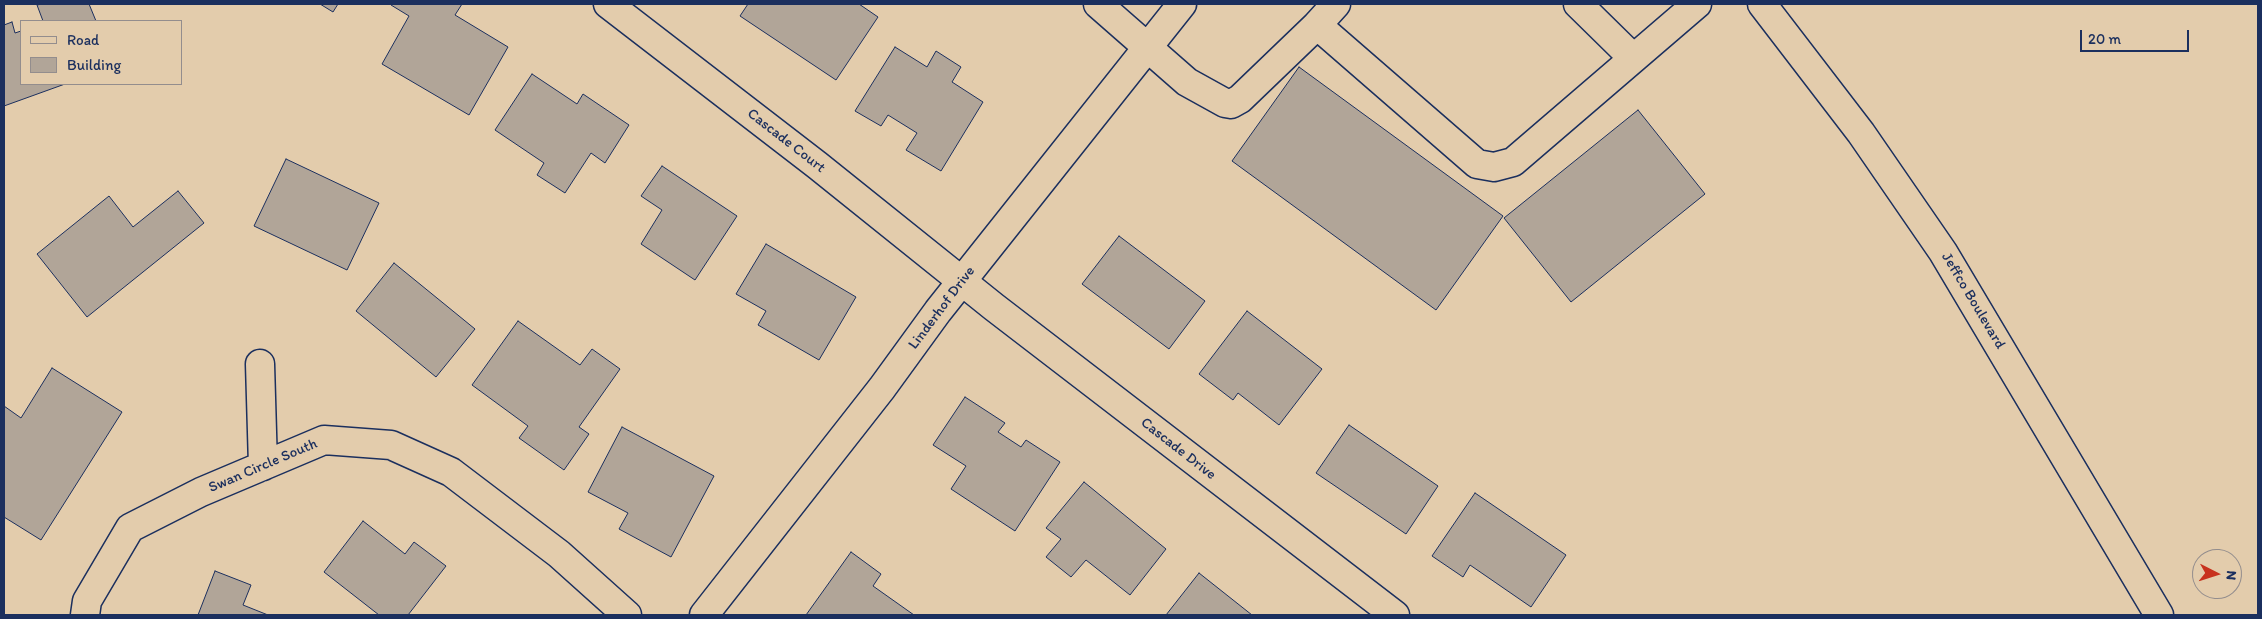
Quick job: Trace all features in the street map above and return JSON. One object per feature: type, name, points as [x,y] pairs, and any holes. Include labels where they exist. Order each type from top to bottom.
[{"type":"street","name":"Cascade Court","points":[[608,4],[817,165],[962,281]]},
{"type":"street","points":[[1098,4],[1187,82],[1225,103],[1231,104],[1240,99],[1317,25],[1336,4]]},
{"type":"street","name":"Linderhof Drive","points":[[704,615],[882,388],[962,281],[1182,4]]},
{"type":"street","points":[[1578,4],[1633,58]]},
{"type":"street","points":[[1317,25],[1477,164],[1494,167],[1513,162],[1697,4]]},
{"type":"street","name":"Jeffco Boulevard","points":[[1762,4],[1861,133],[1943,252],[2159,615]]},
{"type":"street","name":"Cascade Drive","points":[[962,281],[1394,615]]},
{"type":"street","points":[[260,364],[263,466]]},
{"type":"street","name":"Swan Circle South","points":[[85,615],[87,601],[130,528],[200,492],[324,440],[391,445],[451,472],[559,554],[627,615]]},
{"type":"building","points":[[89,4],[96,20],[43,20],[37,5]]},
{"type":"building","points":[[320,4],[338,4],[333,12]]},
{"type":"building","points":[[392,4],[462,4],[455,15],[508,47],[469,115],[382,64],[409,16]]},
{"type":"building","points":[[748,4],[859,4],[878,17],[836,80],[740,16]]},
{"type":"building","points":[[12,22],[15,33],[20,31],[20,85],[62,85],[4,106],[4,25]]},
{"type":"building","points":[[895,47],[927,67],[936,51],[961,67],[952,82],[983,102],[941,171],[906,150],[917,133],[888,115],[881,126],[855,111]]},
{"type":"building","points":[[1299,67],[1503,216],[1436,310],[1232,161]]},
{"type":"building","points":[[532,74],[577,104],[583,94],[629,125],[605,163],[591,153],[565,193],[537,175],[544,163],[495,130]]},
{"type":"building","points":[[1638,110],[1705,194],[1571,302],[1504,218]]},
{"type":"building","points":[[286,159],[379,203],[347,270],[254,226]]},
{"type":"building","points":[[662,166],[737,216],[695,280],[641,244],[662,210],[641,196]]},
{"type":"building","points":[[178,191],[204,223],[87,317],[37,254],[109,196],[133,227]]},
{"type":"building","points":[[1119,236],[1205,301],[1169,349],[1082,284]]},
{"type":"building","points":[[766,244],[856,297],[819,360],[758,325],[766,311],[736,294]]},
{"type":"building","points":[[394,263],[475,329],[436,377],[356,311]]},
{"type":"building","points":[[1247,311],[1322,369],[1279,425],[1238,393],[1233,400],[1199,374]]},
{"type":"building","points":[[518,321],[580,365],[592,349],[620,369],[579,427],[589,434],[564,470],[519,438],[528,426],[472,385]]},
{"type":"building","points":[[52,368],[122,412],[41,540],[4,517],[4,406],[21,418]]},
{"type":"building","points":[[965,397],[1005,423],[998,432],[1021,447],[1026,440],[1060,462],[1015,531],[951,489],[966,466],[933,445]]},
{"type":"building","points":[[1349,425],[1438,486],[1406,534],[1316,473]]},
{"type":"building","points":[[622,427],[714,476],[671,557],[619,529],[628,513],[588,492]]},
{"type":"building","points":[[1084,482],[1166,549],[1130,595],[1086,560],[1071,577],[1046,557],[1061,539],[1046,528]]},
{"type":"building","points":[[1475,493],[1566,555],[1531,607],[1470,565],[1463,577],[1432,556]]},
{"type":"building","points":[[363,521],[405,554],[414,542],[446,566],[408,615],[379,615],[324,572]]},
{"type":"building","points":[[851,552],[881,574],[873,586],[914,615],[806,615]]},
{"type":"building","points":[[215,571],[251,585],[243,605],[268,615],[198,615]]},
{"type":"building","points":[[1199,573],[1252,615],[1166,615]]}]
